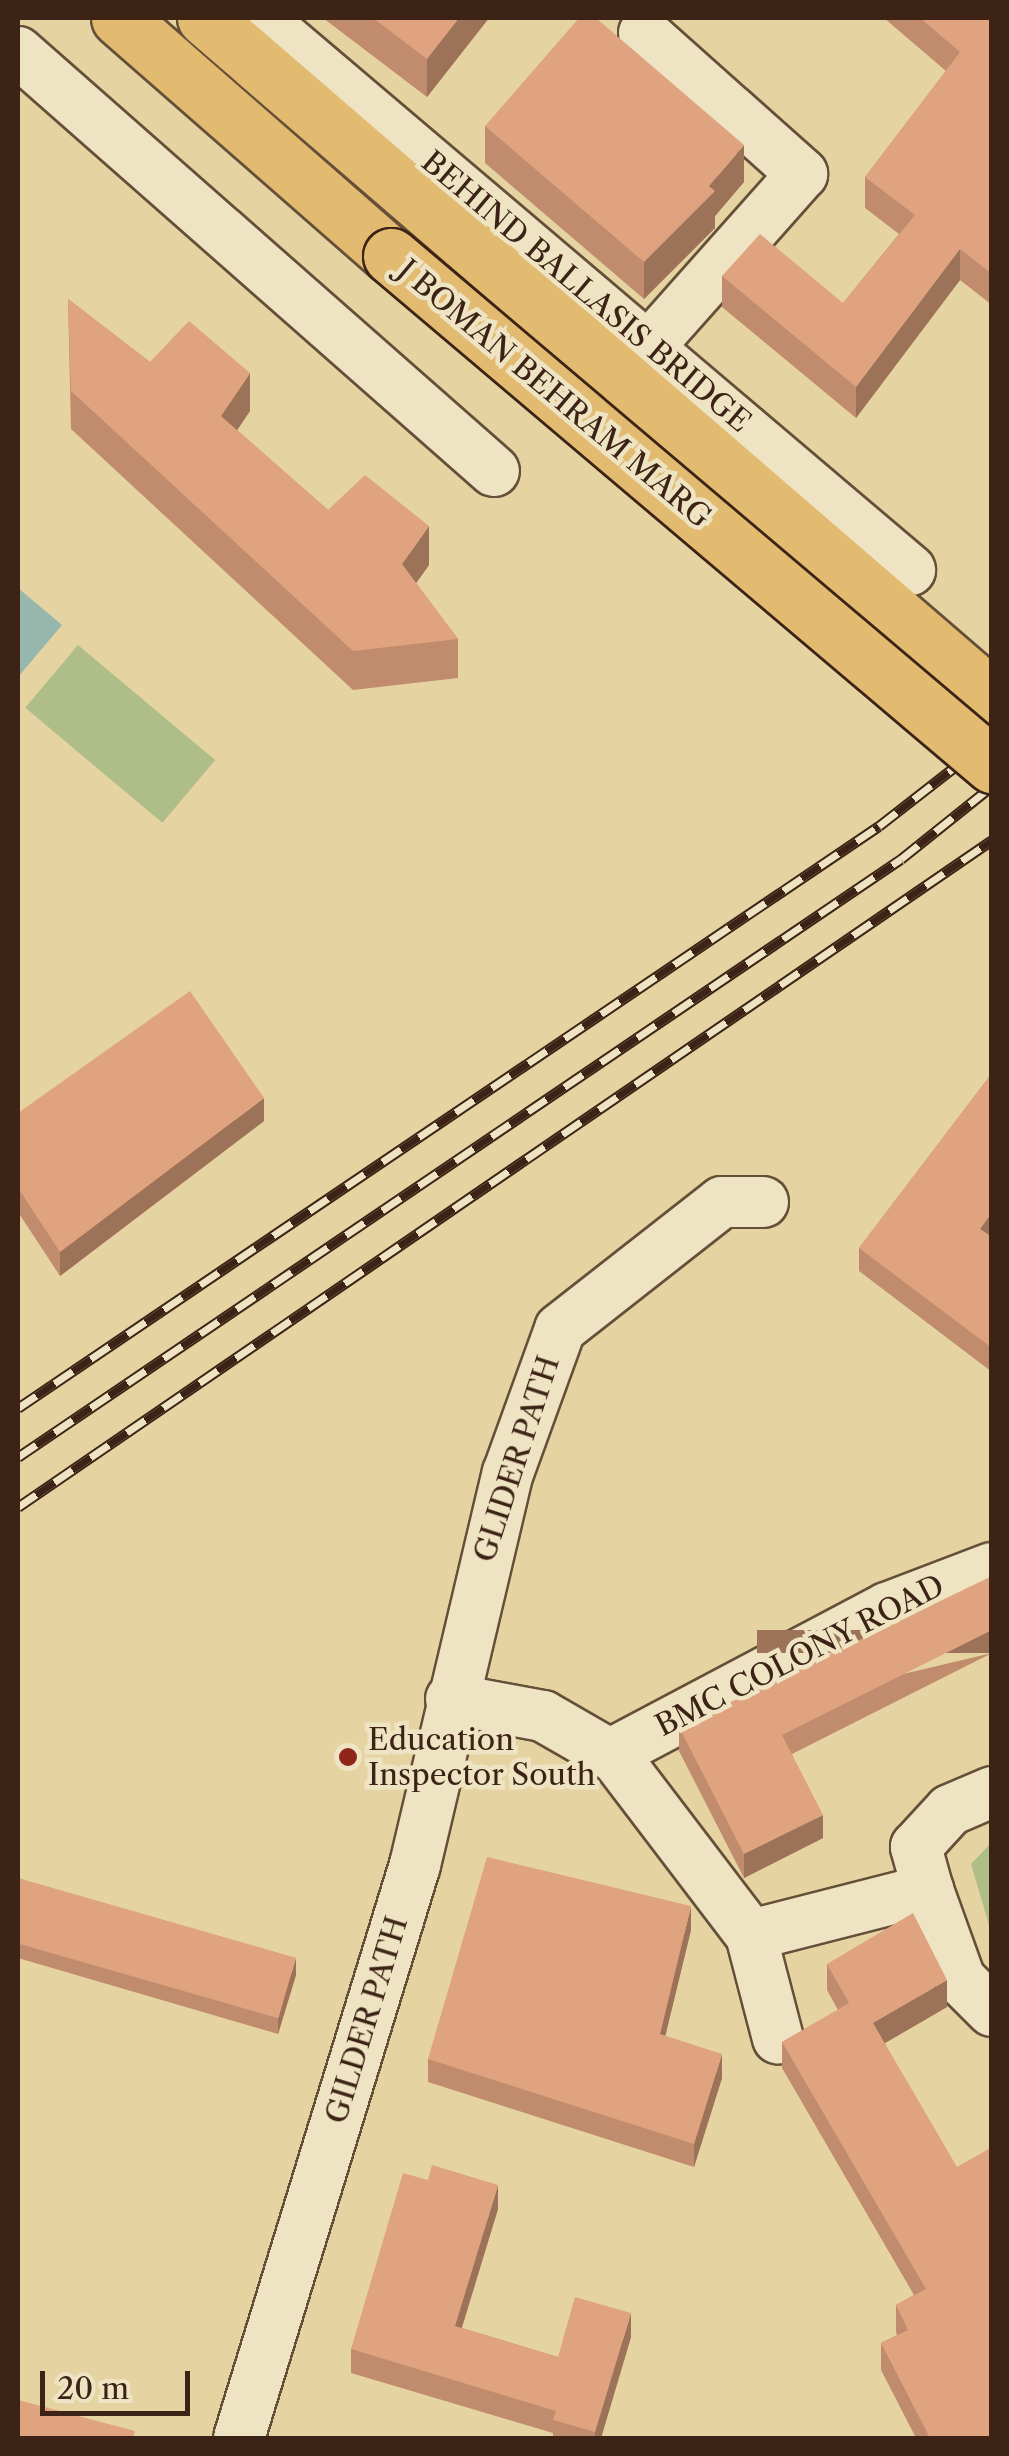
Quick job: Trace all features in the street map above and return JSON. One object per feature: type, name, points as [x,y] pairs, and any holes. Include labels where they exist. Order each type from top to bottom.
[{"type":"main road","name":"J BOMAN BEHRAM MARG","points":[[120,18],[391,256],[992,765]]},
{"type":"main road","name":"J BOMAN BEHRAM MARG","points":[[205,18],[992,697]]},
{"type":"street","name":"BEHIND BALLASIS BRIDGE","points":[[260,18],[650,345],[910,570]]},
{"type":"street","points":[[644,32],[802,174],[650,345]]},
{"type":"street","points":[[18,52],[494,471]]},
{"type":"street","name":"GLIDER PATH","points":[[474,1596],[560,1329],[722,1202],[763,1202]]},
{"type":"street","name":"BMC COLONY ROAD","points":[[610,1754],[868,1617],[992,1568]]},
{"type":"street","name":"GILDER PATH","points":[[239,2438],[415,1864],[474,1596]]},
{"type":"street","points":[[451,1699],[544,1716],[610,1754],[751,1936],[778,2039]]},
{"type":"street","points":[[992,1792],[950,1810],[916,1847],[960,1980],[992,2010]]},
{"type":"street","points":[[751,1936],[928,1890]]},
{"type":"green space","points":[[78,645],[215,760],[162,823],[25,708]]},
{"type":"green space","points":[[991,1843],[991,1932],[971,1864]]},
{"type":"water","points":[[18,588],[62,625],[18,677]]},
{"type":"building","points":[[373,18],[459,18],[427,59]]},
{"type":"building","points":[[579,18],[596,18],[744,145],[709,186],[715,191],[644,262],[485,126]]},
{"type":"building","points":[[920,18],[992,18],[992,274],[960,249],[856,387],[722,276],[760,234],[843,303],[915,215],[865,177],[960,52]]},
{"type":"building","points":[[68,299],[150,362],[189,321],[250,373],[221,416],[328,510],[365,475],[429,526],[402,564],[458,639],[353,651],[71,391]]},
{"type":"building","points":[[190,991],[264,1098],[60,1252],[18,1188],[18,1113]]},
{"type":"building","points":[[992,1073],[992,1213],[980,1229],[992,1237],[992,1348],[859,1248]]},
{"type":"building","points":[[992,1576],[992,1630],[782,1735],[823,1815],[744,1854],[679,1727]]},
{"type":"building","points":[[487,1857],[691,1906],[660,2034],[722,2054],[694,2144],[428,2059]]},
{"type":"building","points":[[18,1878],[296,1958],[278,2018],[18,1944]]},
{"type":"building","points":[[913,1913],[947,1980],[873,2023],[957,2167],[992,2147],[992,2438],[930,2438],[881,2343],[908,2330],[896,2305],[926,2289],[782,2042],[849,2003],[827,1964]]},
{"type":"building","points":[[432,2165],[498,2185],[455,2326],[558,2357],[575,2297],[631,2313],[595,2432],[553,2420],[556,2411],[351,2349],[403,2173],[428,2180]]},
{"type":"building","points":[[18,2400],[135,2431],[133,2438],[18,2438]]},
{"type":"railway","points":[[18,1408],[879,826],[992,738]]},
{"type":"railway","points":[[18,1457],[901,859],[992,786]]},
{"type":"railway","points":[[18,1507],[992,840]]},
{"type":"place","name":"Education Inspector South","points":[[348,1757]]}]
